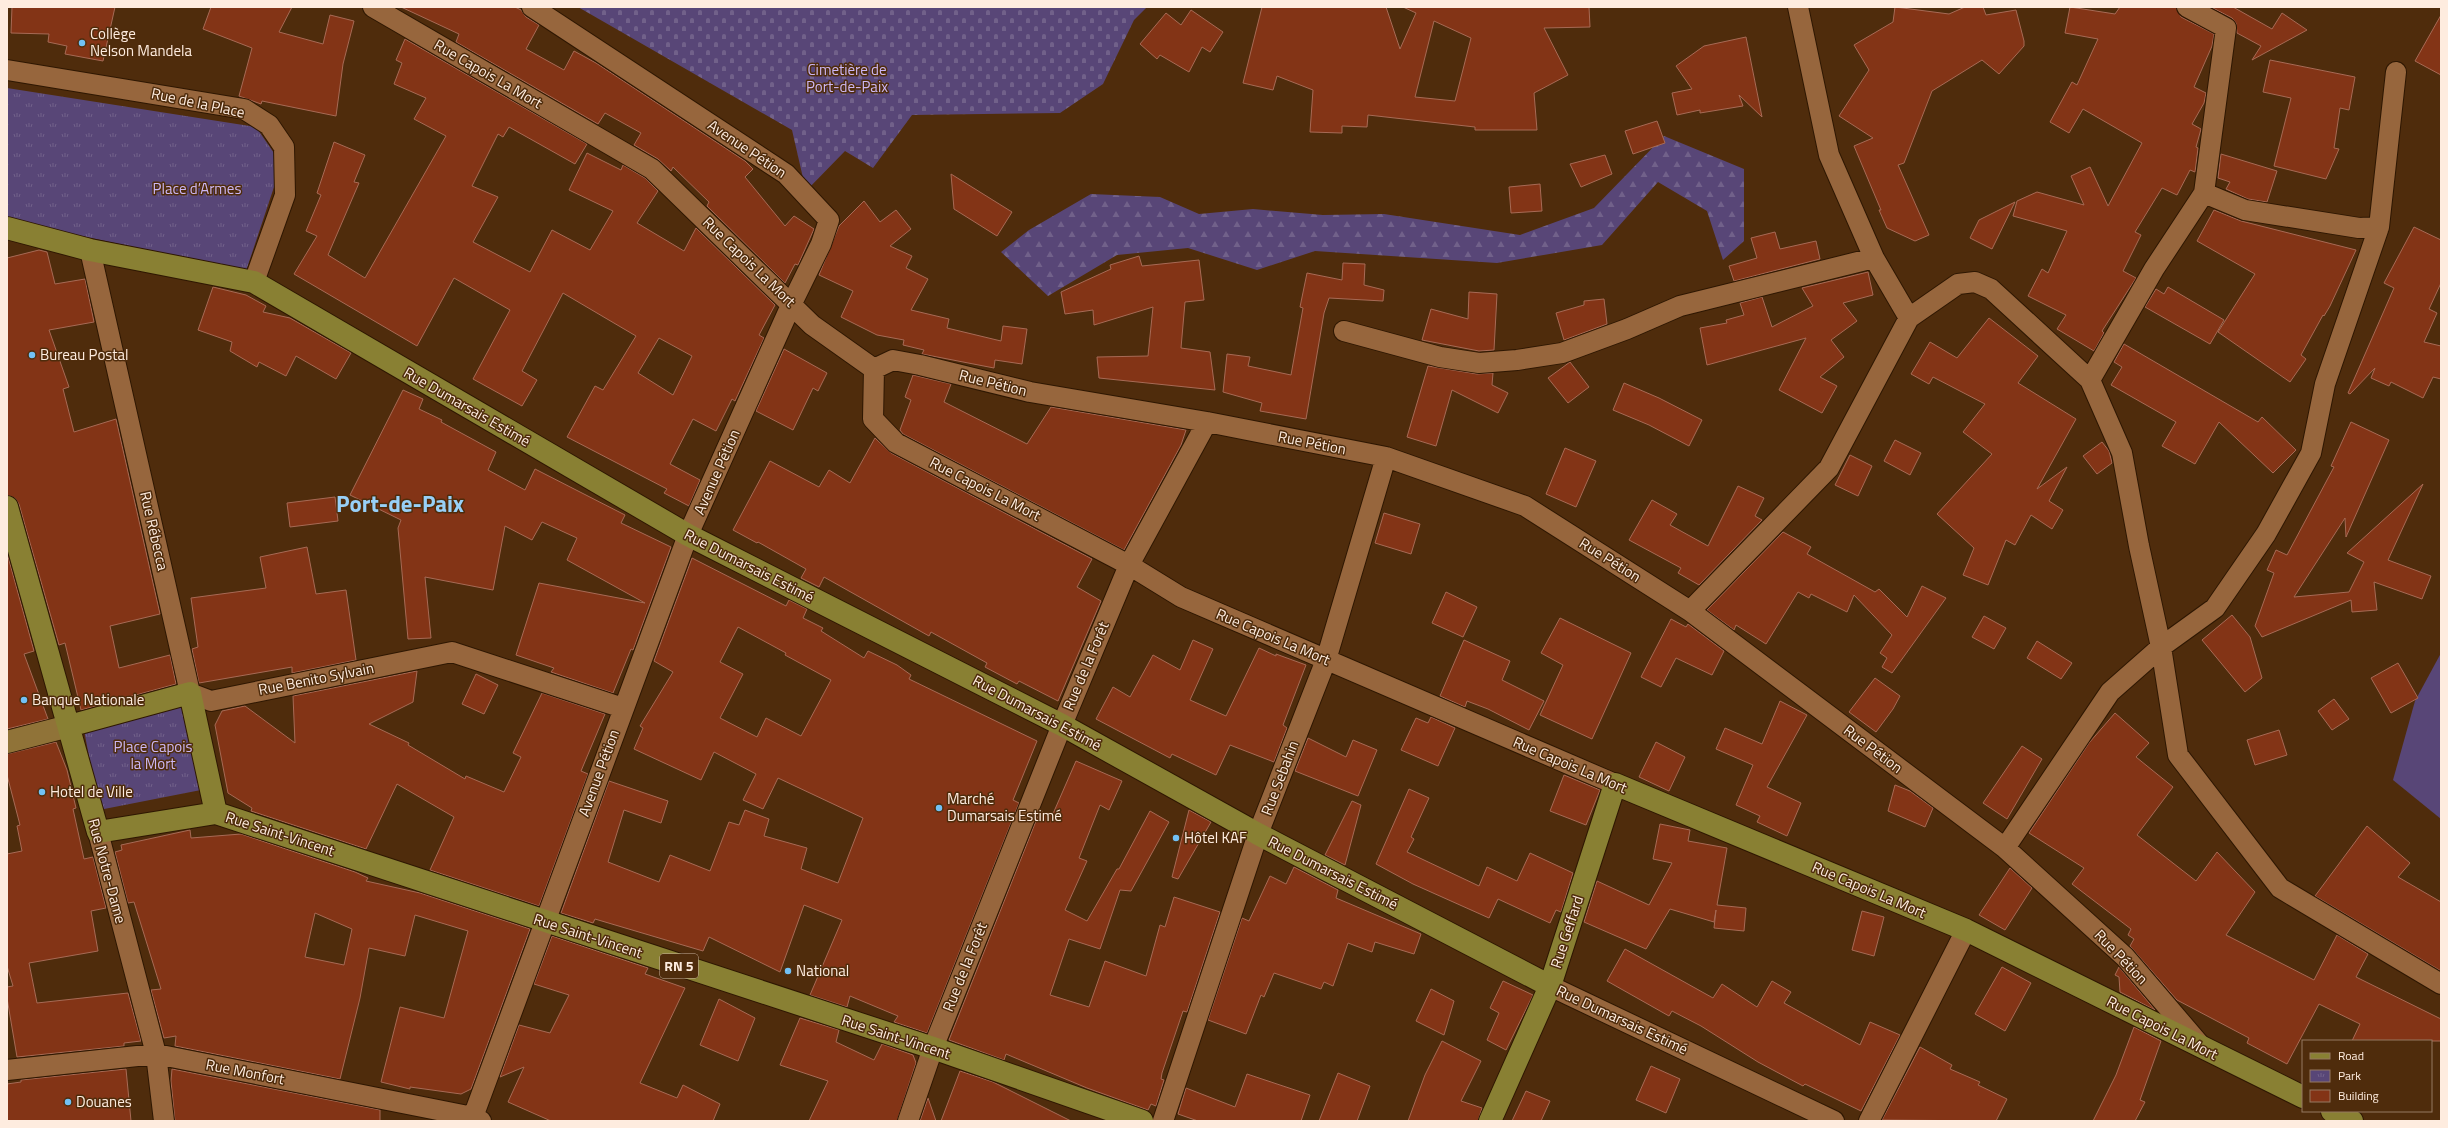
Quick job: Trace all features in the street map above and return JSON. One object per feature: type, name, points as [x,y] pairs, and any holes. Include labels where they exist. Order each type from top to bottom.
[{"type":"main road","name":"Rue Dumarsais Estimé","points":[[7,228],[90,250],[254,282],[688,535],[1062,725],[1258,834],[1550,986]]},
{"type":"main road","name":"Rue Notre-Dame","points":[[7,507],[98,832]]},
{"type":"main road","points":[[7,742],[190,693]]},
{"type":"main road","name":"Rue Rébecca","points":[[190,693],[216,813]]},
{"type":"main road","name":"Rue Capois La Mort","points":[[1615,784],[1966,930],[2203,1049],[2302,1097]]},
{"type":"main road","name":"Rue Geffard","points":[[1490,1121],[1550,986],[1615,784]]},
{"type":"main road","name":"Rue Saint-Vincent","points":[[98,832],[216,813],[933,1048],[1142,1121]]},
{"type":"main road","points":[[2334,1112],[2352,1121]]},
{"type":"street","name":"Rue Capois La Mort","points":[[373,7],[652,169],[792,303],[812,325],[874,369],[873,418],[896,443],[1129,564],[1181,597],[1615,784]]},
{"type":"street","name":"Avenue Pétion","points":[[477,1119],[545,922],[688,535],[792,303],[821,244],[829,220],[786,174],[532,7]]},
{"type":"street","points":[[1798,7],[1829,155],[1874,258],[1909,318]]},
{"type":"street","points":[[2090,380],[2154,269],[2204,192],[2226,28],[2187,7]]},
{"type":"street","name":"Rue de la Place","points":[[7,70],[244,109],[269,125],[284,146],[285,195],[254,282]]},
{"type":"street","points":[[2005,848],[2110,692],[2161,647],[2215,608],[2266,534],[2311,453],[2326,384],[2379,227],[2396,72]]},
{"type":"street","points":[[2204,192],[2245,210],[2359,228],[2379,227]]},
{"type":"street","name":"Rue Rébecca","points":[[90,250],[190,693]]},
{"type":"street","points":[[1344,331],[1440,357],[1479,363],[1517,360],[1562,353],[1627,329],[1680,306],[1874,258]]},
{"type":"street","points":[[1690,611],[1829,468],[1909,318],[1958,284],[1975,282],[1991,289],[2090,380],[2122,453],[2139,546],[2161,647],[2178,755],[2280,888],[2441,984]]},
{"type":"street","name":"Rue Pétion","points":[[874,369],[893,360],[914,363],[1030,392],[1207,422],[1386,457],[1525,506],[1690,611],[2005,848],[2125,957],[2203,1049]]},
{"type":"street","name":"Rue de la Forêt","points":[[908,1121],[933,1048],[1062,725],[1129,564],[1207,422]]},
{"type":"street","name":"Rue Sebahin","points":[[1163,1121],[1258,834],[1326,660],[1386,457]]},
{"type":"street","name":"Rue Benito Sylvain","points":[[190,693],[211,700],[452,652],[623,708]]},
{"type":"street","name":"Rue Notre-Dame","points":[[98,832],[156,1054],[164,1121]]},
{"type":"street","points":[[1869,1121],[1966,930]]},
{"type":"street","name":"Rue Dumarsais Estimé","points":[[1550,986],[1834,1121]]},
{"type":"street","name":"Rue Monfort","points":[[7,1070],[156,1054],[477,1119]]},
{"type":"green space","name":"Cimetière de Port-de-Paix","points":[[578,7],[1147,7],[1134,20],[1103,84],[1060,113],[912,115],[873,168],[845,151],[806,191],[792,130]]},
{"type":"green space","name":"Place d’Armes","points":[[7,88],[256,127],[276,156],[274,187],[246,271],[7,220]]},
{"type":"green space","points":[[1664,136],[1744,169],[1744,241],[1723,260],[1707,211],[1658,182],[1602,245],[1497,263],[1315,251],[1257,270],[1188,248],[1117,255],[1048,296],[1001,252],[1029,230],[1091,194],[1160,197],[1199,214],[1253,209],[1323,215],[1384,214],[1520,235],[1594,208]]},
{"type":"green space","points":[[2441,653],[2441,819],[2393,780],[2415,701]]},
{"type":"green space","name":"Place Capois la Mort","points":[[185,701],[206,789],[99,810],[84,730]]},
{"type":"building","points":[[12,7],[115,7],[103,61],[65,54],[67,46],[48,42],[49,34],[11,33]]},
{"type":"building","points":[[211,7],[292,7],[279,32],[323,44],[330,15],[354,21],[343,64],[336,116],[262,101],[261,104],[239,96],[252,48],[203,29]]},
{"type":"building","points":[[401,7],[515,7],[521,10],[526,17],[539,25],[526,49],[564,70],[574,51],[596,63],[745,161],[753,169],[745,177],[785,226],[794,216],[814,229],[798,265],[795,264],[785,283],[707,206],[709,202],[673,167],[671,171],[658,159],[634,145],[641,133],[605,113],[598,124],[456,42],[459,34]]},
{"type":"building","points":[[1262,7],[1386,7],[1400,49],[1416,13],[1403,7],[1589,7],[1590,27],[1544,28],[1568,75],[1534,93],[1537,130],[1475,130],[1475,127],[1368,115],[1367,127],[1342,126],[1342,133],[1310,132],[1313,90],[1277,76],[1273,90],[1243,83]],"holes":[[[1434,21],[1471,38],[1455,101],[1415,97]]]},
{"type":"building","points":[[1895,7],[1949,14],[1965,7],[1983,7],[1986,15],[2016,10],[2024,41],[2024,46],[1999,74],[1982,60],[1932,91],[1904,163],[1898,165],[1929,235],[1915,241],[1887,228],[1879,210],[1881,210],[1854,146],[1873,138],[1839,116],[1869,70],[1854,45],[1893,22]]},
{"type":"building","points":[[2070,7],[2115,14],[2120,7],[2176,7],[2181,17],[2214,34],[2212,46],[2194,87],[2206,93],[2204,103],[2192,124],[2201,129],[2196,147],[2198,148],[2195,172],[2190,170],[2177,195],[2162,188],[2135,232],[2141,235],[2123,271],[2136,278],[2102,331],[2104,333],[2094,351],[2057,329],[2066,315],[2028,296],[2042,269],[2048,273],[2067,231],[2013,216],[2017,201],[2037,192],[2084,205],[2071,176],[2090,167],[2108,206],[2142,143],[2083,109],[2069,133],[2050,122],[2072,82],[2077,85],[2098,39],[2065,33]]},
{"type":"building","points":[[2211,7],[2233,7],[2272,29],[2282,13],[2307,30],[2252,60],[2261,46],[2237,33],[2236,23],[2232,18]]},
{"type":"building","points":[[1191,10],[1223,32],[1210,52],[1202,47],[1189,72],[1160,55],[1157,59],[1140,44],[1166,13],[1181,25]]},
{"type":"building","points":[[2441,15],[2441,75],[2415,61]]},
{"type":"building","points":[[1746,37],[1762,117],[1739,95],[1743,106],[1700,113],[1700,110],[1677,115],[1672,93],[1692,89],[1676,66],[1704,46]]},
{"type":"building","points":[[405,39],[587,144],[575,164],[509,127],[503,137],[498,134],[472,186],[498,197],[473,242],[530,272],[552,230],[590,250],[613,211],[569,190],[587,153],[621,170],[623,165],[645,178],[658,191],[637,223],[684,251],[696,228],[775,305],[759,335],[764,338],[735,401],[732,399],[716,431],[693,419],[670,464],[700,480],[689,506],[664,493],[667,489],[567,437],[595,386],[603,390],[636,336],[563,293],[522,371],[537,380],[522,406],[473,379],[510,310],[454,278],[417,346],[294,274],[317,236],[306,231],[321,195],[317,193],[334,142],[365,155],[354,182],[359,183],[328,255],[365,278],[446,136],[414,119],[426,98],[394,84],[402,63],[396,60]],"holes":[[[659,338],[692,356],[673,395],[638,373]]]},
{"type":"building","points":[[2270,60],[2355,77],[2349,110],[2340,108],[2334,148],[2339,149],[2326,179],[2274,166],[2291,98],[2263,92]]},
{"type":"building","points":[[1657,121],[1665,143],[1633,154],[1625,131]]},
{"type":"building","points":[[2221,154],[2277,171],[2267,202],[2248,199],[2226,189],[2230,182],[2218,178]]},
{"type":"building","points":[[1605,155],[1612,174],[1581,187],[1570,164]]},
{"type":"building","points":[[951,174],[1012,212],[997,236],[954,209]]},
{"type":"building","points":[[1540,184],[1542,211],[1511,213],[1509,187]]},
{"type":"building","points":[[864,201],[880,222],[896,210],[911,229],[890,246],[912,256],[906,268],[928,279],[911,310],[949,319],[947,328],[1001,341],[1003,326],[1027,329],[1022,364],[995,360],[994,368],[922,354],[924,350],[903,345],[904,340],[877,335],[841,317],[853,291],[819,275],[839,226]]},
{"type":"building","points":[[2015,202],[1992,249],[1970,238],[1979,220]]},
{"type":"building","points":[[2214,210],[2241,221],[2356,250],[2330,306],[2324,316],[2323,315],[2301,355],[2306,359],[2290,382],[2218,332],[2255,274],[2197,241]]},
{"type":"building","points":[[2414,227],[2441,240],[2441,283],[2429,309],[2437,313],[2424,342],[2441,346],[2441,379],[2433,377],[2423,398],[2391,382],[2389,386],[2371,378],[2375,368],[2350,394],[2348,393],[2394,288],[2384,283]]},
{"type":"building","points":[[1775,232],[1780,249],[1816,241],[1820,259],[1734,281],[1729,266],[1757,258],[1751,238]]},
{"type":"building","points":[[39,250],[47,252],[55,284],[85,279],[94,322],[49,330],[69,387],[63,389],[74,432],[116,419],[160,614],[110,626],[119,668],[170,655],[176,684],[81,710],[65,643],[59,645],[19,504],[15,498],[7,495],[7,258]]},
{"type":"building","points":[[1139,256],[1142,266],[1199,260],[1204,300],[1185,302],[1181,348],[1210,352],[1215,390],[1099,378],[1097,357],[1148,356],[1153,307],[1094,325],[1093,310],[1065,314],[1061,292],[1111,269],[1110,265]]},
{"type":"building","points":[[1343,263],[1365,264],[1364,285],[1384,290],[1383,301],[1329,298],[1324,313],[1306,419],[1260,411],[1262,403],[1223,392],[1227,354],[1250,357],[1248,366],[1291,375],[1303,308],[1300,307],[1307,273],[1342,280]]},
{"type":"building","points":[[1868,272],[1873,295],[1843,303],[1857,321],[1831,340],[1844,357],[1820,377],[1837,386],[1822,413],[1779,390],[1806,338],[1707,365],[1700,328],[1727,323],[1726,320],[1744,315],[1740,303],[1762,297],[1772,327],[1813,306],[1802,288]]},
{"type":"building","points":[[213,287],[246,295],[266,306],[263,312],[290,318],[351,353],[336,379],[296,356],[286,376],[259,362],[257,367],[230,351],[232,342],[198,330]]},
{"type":"building","points":[[2168,287],[2224,320],[2210,344],[2145,307],[2156,289],[2164,294]]},
{"type":"building","points":[[1469,292],[1497,294],[1494,350],[1479,351],[1422,340],[1431,309],[1468,319]]},
{"type":"building","points":[[1604,299],[1607,324],[1564,340],[1556,313],[1584,305],[1584,301]]},
{"type":"building","points":[[1989,318],[2038,356],[2018,383],[2076,419],[2037,489],[2067,467],[2049,501],[2063,510],[2052,529],[2031,515],[2015,545],[2006,540],[1988,585],[1963,575],[1974,548],[1937,514],[1992,454],[1963,432],[1985,404],[1933,377],[1929,384],[1911,374],[1930,342],[1957,358]]},
{"type":"building","points":[[2124,344],[2258,422],[2262,417],[2296,450],[2273,473],[2219,422],[2195,464],[2162,446],[2176,422],[2111,385],[2122,367],[2114,362]]},
{"type":"building","points":[[784,349],[827,373],[818,391],[813,388],[793,430],[756,411]]},
{"type":"building","points":[[1570,362],[1589,387],[1568,403],[1548,378]]},
{"type":"building","points":[[1428,366],[1477,374],[1493,373],[1492,385],[1508,393],[1498,413],[1452,390],[1436,446],[1407,437]]},
{"type":"building","points":[[913,375],[951,384],[944,402],[1027,444],[1051,407],[1186,430],[1181,445],[1124,550],[903,434],[900,430],[911,400],[905,397]]},
{"type":"building","points":[[1624,383],[1659,398],[1702,420],[1689,446],[1649,425],[1613,410]]},
{"type":"building","points":[[403,390],[423,399],[419,409],[442,420],[441,422],[496,452],[488,470],[525,490],[535,469],[625,515],[621,523],[671,547],[633,650],[631,649],[613,693],[551,672],[554,668],[516,655],[539,583],[645,603],[567,560],[577,538],[542,522],[532,540],[505,526],[493,590],[425,577],[431,638],[408,639],[398,528],[401,520],[350,495]]},
{"type":"building","points":[[2351,422],[2389,440],[2346,537],[2345,518],[2294,597],[2349,592],[2364,562],[2347,553],[2423,484],[2388,560],[2431,576],[2422,599],[2374,582],[2377,610],[2352,612],[2351,600],[2262,637],[2255,626],[2274,573],[2267,570],[2276,550],[2287,555],[2334,467],[2331,466]]},
{"type":"building","points":[[875,438],[891,453],[1092,559],[1077,587],[1101,601],[1058,701],[1019,681],[1017,684],[985,667],[987,663],[931,632],[929,636],[824,577],[819,587],[801,578],[806,569],[733,530],[770,461],[819,487],[829,470],[850,483]]},
{"type":"building","points":[[1895,440],[1921,453],[1910,475],[1884,461]]},
{"type":"building","points":[[2102,442],[2109,451],[2112,463],[2097,474],[2083,456]]},
{"type":"building","points":[[1565,448],[1596,461],[1576,507],[1546,494]]},
{"type":"building","points":[[1850,455],[1872,466],[1858,496],[1835,485]]},
{"type":"building","points":[[1738,486],[1764,498],[1755,516],[1762,520],[1699,585],[1678,573],[1681,568],[1629,540],[1652,500],[1677,514],[1670,525],[1708,546]]},
{"type":"building","points":[[335,497],[338,521],[290,527],[287,503]]},
{"type":"building","points":[[1384,513],[1420,524],[1411,554],[1375,543]]},
{"type":"building","points":[[1783,532],[1811,547],[1807,554],[1875,592],[1879,589],[1907,617],[1922,586],[1946,598],[1892,673],[1882,667],[1887,658],[1880,653],[1892,635],[1854,595],[1847,612],[1811,594],[1809,598],[1798,592],[1766,644],[1736,625],[1734,630],[1707,610]]},
{"type":"building","points":[[307,547],[316,594],[346,590],[356,660],[292,673],[292,667],[199,683],[192,649],[198,647],[191,598],[266,588],[260,557]]},
{"type":"building","points":[[7,553],[34,651],[24,654],[48,719],[7,729]]},
{"type":"building","points":[[692,558],[786,606],[789,600],[807,609],[803,618],[823,628],[821,631],[864,658],[868,651],[897,665],[911,675],[909,679],[1037,741],[1013,800],[1019,803],[927,1033],[894,1022],[898,1016],[850,996],[847,1007],[810,995],[842,920],[804,905],[780,972],[709,937],[703,951],[595,919],[593,923],[561,913],[609,781],[668,801],[661,823],[624,810],[608,862],[659,882],[670,855],[710,871],[729,822],[739,825],[745,810],[769,819],[764,836],[807,848],[801,869],[838,883],[863,818],[778,778],[763,809],[743,800],[756,774],[714,752],[701,780],[634,749],[643,728],[640,726],[673,672],[654,661]],"holes":[[[738,627],[786,653],[785,655],[831,680],[801,736],[766,718],[757,737],[720,718],[743,674],[720,662]]]},
{"type":"building","points":[[1446,592],[1477,607],[1463,637],[1432,623]]},
{"type":"building","points":[[2232,615],[2250,637],[2262,678],[2245,692],[2202,640]]},
{"type":"building","points":[[1984,616],[2006,628],[1994,649],[1972,637]]},
{"type":"building","points":[[1560,618],[1631,653],[1592,739],[1540,715],[1563,665],[1541,653]]},
{"type":"building","points":[[1671,619],[1686,627],[1688,624],[1724,651],[1712,675],[1676,658],[1661,687],[1641,677]]},
{"type":"building","points":[[1193,640],[1213,649],[1190,700],[1226,716],[1259,648],[1276,656],[1276,654],[1306,665],[1283,725],[1287,728],[1274,762],[1230,745],[1216,775],[1172,754],[1170,758],[1096,719],[1113,687],[1130,697],[1153,655],[1180,670]]},
{"type":"building","points":[[1464,640],[1510,661],[1502,680],[1544,701],[1529,730],[1488,709],[1467,701],[1465,707],[1440,696]]},
{"type":"building","points":[[2037,641],[2072,663],[2061,679],[2027,658]]},
{"type":"building","points":[[2398,663],[2418,698],[2391,713],[2371,678]]},
{"type":"building","points":[[417,671],[413,702],[369,724],[409,743],[408,745],[465,779],[466,776],[504,792],[521,757],[513,753],[542,693],[605,714],[581,771],[588,774],[539,906],[430,870],[454,817],[397,784],[366,849],[251,811],[252,808],[228,793],[215,725],[222,711],[245,706],[295,743],[293,696]]},
{"type":"building","points":[[476,674],[498,685],[484,714],[462,704]]},
{"type":"building","points":[[1875,678],[1900,696],[1893,709],[1876,732],[1849,712]]},
{"type":"building","points":[[2334,699],[2349,719],[2332,730],[2318,711]]},
{"type":"building","points":[[1780,701],[1807,715],[1767,787],[1801,803],[1787,836],[1757,822],[1760,816],[1736,805],[1753,765],[1716,749],[1725,728],[1762,744]]},
{"type":"building","points":[[2115,713],[2149,743],[2136,757],[2173,787],[2137,835],[2196,881],[2217,852],[2255,892],[2226,935],[2314,980],[2337,935],[2368,954],[2356,977],[2441,1019],[2441,1041],[2352,1040],[2360,1024],[2319,1004],[2287,1064],[2247,1043],[2249,1038],[2177,1000],[2130,946],[2134,939],[2128,935],[2131,929],[2072,884],[2084,868],[2029,833],[2089,743]]},
{"type":"building","points":[[1431,717],[1455,728],[1438,766],[1401,750],[1416,718],[1428,723]]},
{"type":"building","points":[[2279,730],[2287,755],[2255,765],[2247,740]]},
{"type":"building","points":[[1308,738],[1346,757],[1353,740],[1377,750],[1358,796],[1295,771]]},
{"type":"building","points":[[56,742],[67,770],[76,808],[73,809],[84,859],[93,857],[106,908],[91,911],[98,951],[29,963],[37,1003],[128,993],[141,1041],[124,1043],[124,1046],[17,1057],[7,998],[7,987],[13,986],[7,966],[7,854],[22,851],[17,826],[20,825],[7,775],[7,754]]},
{"type":"building","points":[[1656,742],[1685,757],[1669,791],[1639,777]]},
{"type":"building","points":[[2022,746],[2042,759],[2007,819],[1983,803]]},
{"type":"building","points":[[1076,761],[1122,781],[1109,810],[1100,805],[1079,858],[1087,861],[1065,910],[1087,921],[1117,869],[1119,869],[1150,811],[1169,822],[1131,891],[1120,890],[1100,949],[1069,939],[1050,995],[1089,1007],[1105,961],[1146,976],[1160,925],[1165,927],[1174,897],[1220,912],[1187,1012],[1183,1011],[1162,1073],[1161,1079],[1164,1080],[1156,1106],[1151,1104],[1148,1110],[1087,1088],[1006,1054],[1004,1060],[949,1040],[1040,811],[1052,816]]},
{"type":"building","points":[[1564,775],[1600,790],[1586,825],[1550,811]]},
{"type":"building","points":[[1895,785],[1910,791],[1933,808],[1925,827],[1888,811]]},
{"type":"building","points":[[1409,789],[1429,798],[1411,837],[1414,839],[1407,852],[1479,886],[1487,867],[1517,881],[1530,853],[1573,873],[1561,912],[1556,910],[1550,923],[1498,899],[1489,918],[1413,884],[1376,864]]},
{"type":"building","points":[[1352,801],[1361,805],[1345,865],[1325,855]]},
{"type":"building","points":[[1189,810],[1211,822],[1178,879],[1172,877]]},
{"type":"building","points":[[1660,824],[1690,830],[1688,841],[1727,848],[1717,905],[1746,908],[1744,931],[1714,928],[1716,910],[1714,922],[1670,909],[1646,949],[1584,922],[1597,881],[1649,905],[1672,863],[1653,859]]},
{"type":"building","points":[[2367,826],[2410,863],[2398,877],[2441,902],[2441,971],[2315,896]]},
{"type":"building","points":[[190,830],[191,838],[241,834],[355,872],[368,878],[366,881],[420,893],[530,929],[471,1089],[461,1094],[410,1087],[410,1089],[381,1082],[400,1007],[444,1018],[468,931],[415,915],[405,956],[369,948],[360,998],[340,1079],[175,1046],[176,1036],[164,1038],[151,990],[161,989],[134,902],[128,903],[115,852],[122,850],[121,845]],"holes":[[[315,913],[352,929],[344,965],[305,957]]]},
{"type":"building","points":[[1294,867],[1338,890],[1336,898],[1421,934],[1414,954],[1375,942],[1372,952],[1348,943],[1333,986],[1324,982],[1321,989],[1274,973],[1264,997],[1261,995],[1246,1034],[1208,1020],[1242,918],[1249,921],[1270,876],[1286,884]]},
{"type":"building","points":[[2010,868],[2032,888],[2005,930],[1979,915]]},
{"type":"building","points":[[1862,911],[1884,917],[1874,956],[1852,950]]},
{"type":"building","points":[[552,936],[648,968],[645,974],[685,988],[640,1083],[677,1098],[683,1085],[720,1104],[713,1121],[551,1121],[508,1102],[524,1067],[500,1077],[519,1025],[550,1033],[569,995],[534,984]]},
{"type":"building","points":[[1625,949],[1713,998],[1722,984],[1757,1007],[1772,981],[1791,992],[1784,1003],[1860,1045],[1870,1022],[1900,1035],[1861,1111],[1805,1084],[1803,1086],[1758,1062],[1701,1026],[1672,1011],[1669,1016],[1607,981]]},
{"type":"building","points":[[2002,967],[2031,983],[2005,1031],[1975,1014]]},
{"type":"building","points":[[2119,967],[2155,1010],[2120,992],[2119,977],[2115,975]]},
{"type":"building","points":[[1503,981],[1533,995],[1506,1050],[1487,1040],[1499,1013],[1490,1008]]},
{"type":"building","points":[[1431,989],[1454,1001],[1444,1035],[1416,1021]]},
{"type":"building","points":[[719,999],[755,1018],[738,1061],[700,1045]]},
{"type":"building","points":[[800,1018],[839,1030],[836,1042],[874,1060],[882,1044],[913,1055],[916,1063],[897,1121],[809,1121],[828,1081],[780,1065]]},
{"type":"building","points":[[2134,1027],[2161,1041],[2140,1100],[2145,1102],[2135,1121],[2093,1121],[2116,1075]]},
{"type":"building","points":[[1442,1041],[1481,1061],[1461,1101],[1482,1108],[1478,1121],[1408,1121],[1425,1075]]},
{"type":"building","points":[[1920,1047],[1952,1065],[1950,1069],[1980,1082],[1978,1085],[2007,1099],[1996,1121],[1882,1120]]},
{"type":"building","points":[[1651,1066],[1680,1079],[1666,1113],[1636,1100]]},
{"type":"building","name":"Douanes","points":[[126,1069],[131,1121],[7,1121],[7,1084],[21,1082],[21,1080]]},
{"type":"building","points":[[172,1069],[380,1110],[380,1121],[175,1121],[171,1081]]},
{"type":"building","points":[[960,1071],[993,1082],[1071,1121],[941,1121]]},
{"type":"building","points":[[1338,1073],[1370,1086],[1357,1121],[1319,1121]]},
{"type":"building","points":[[1247,1074],[1310,1095],[1301,1121],[1198,1121],[1178,1114],[1186,1088],[1235,1107]]},
{"type":"building","points":[[1526,1091],[1550,1101],[1541,1121],[1512,1121]]},
{"type":"building","points":[[928,1098],[936,1121],[920,1121]]},
{"type":"place","name":"Collège Nelson Mandela","points":[[82,43]]},
{"type":"place","name":"Bureau Postal","points":[[32,355]]},
{"type":"place","name":"Banque Nationale","points":[[24,700]]},
{"type":"place","name":"Hotel de Ville","points":[[42,792]]},
{"type":"place","name":"Marché Dumarsais Estimé","points":[[939,808]]},
{"type":"place","name":"Hôtel KAF","points":[[1176,838]]},
{"type":"place","name":"National","points":[[788,971]]},
{"type":"place","name":"Douanes","points":[[68,1102]]},
{"type":"district","name":"Port-de-Paix","points":[[400,504]]}]
